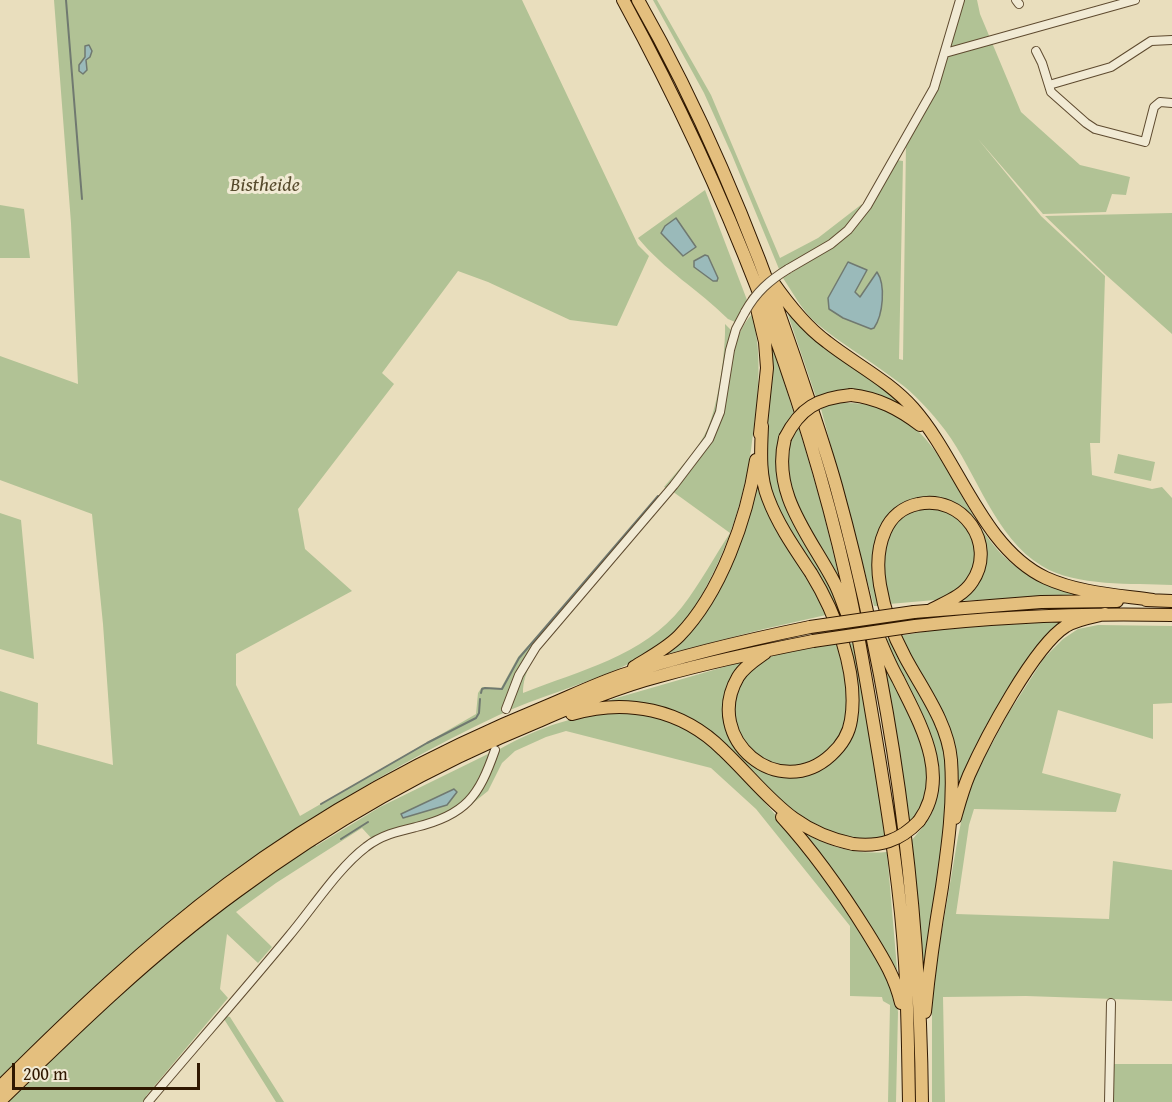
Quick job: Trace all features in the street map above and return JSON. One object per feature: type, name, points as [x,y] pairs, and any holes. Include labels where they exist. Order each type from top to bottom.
[{"type":"highway","points":[[623,0],[680,110],[745,256],[777,339],[822,484],[847,582],[860,647],[895,860],[905,963],[909,1102]]},
{"type":"highway","points":[[638,0],[665,48],[703,127],[765,271],[835,483],[863,597],[879,676],[901,815],[911,902],[921,1049],[922,1102]]},
{"type":"highway","points":[[620,676],[662,650],[684,630],[702,608],[726,561],[746,508],[762,426],[767,368],[765,342],[745,256]]},
{"type":"highway","points":[[765,271],[808,327],[894,390],[914,409],[1001,543],[1013,556],[1028,568],[1047,578],[1071,586],[1153,600]]},
{"type":"highway","points":[[860,647],[834,582],[802,528],[788,498],[782,471],[782,451],[785,438],[798,417],[810,407],[834,396],[851,395],[869,397],[897,409],[934,438]]},
{"type":"highway","points":[[762,426],[763,480],[767,497],[827,603],[838,629],[849,673],[852,709],[846,738],[824,762],[808,769],[781,771],[757,762],[747,755],[732,731],[729,703],[732,690],[746,667],[768,650]]},
{"type":"highway","points":[[921,1049],[928,978],[947,847],[951,807],[951,756],[937,717],[898,641],[882,593],[878,568],[882,540],[892,520],[907,507],[925,503],[942,504],[959,511],[972,524],[981,547],[980,564],[974,580],[956,597],[932,610]]},
{"type":"highway","points":[[509,733],[595,708],[617,706],[656,710],[693,726],[707,736],[722,748],[789,816],[805,827],[836,841],[868,846],[888,843],[906,834],[919,821],[931,800],[934,785],[930,756],[920,722],[888,659],[863,597]]},
{"type":"highway","points":[[0,1087],[78,1011],[164,935],[229,883],[279,848],[348,805],[433,757],[495,727],[620,676],[733,643],[810,627],[932,610],[1041,602],[1172,601]]},
{"type":"highway","points":[[947,847],[969,776],[992,729],[1042,650],[1067,625],[1106,614]]},
{"type":"highway","points":[[0,1101],[125,983],[235,893],[349,816],[443,764],[509,733],[572,707],[659,676],[813,641],[987,617],[1172,615]]},
{"type":"highway","points":[[755,783],[835,884],[883,958],[897,987],[908,1029]]},
{"type":"street","points":[[506,709],[519,675],[536,647],[674,485],[709,439],[720,412],[733,339],[745,312],[758,293],[770,280],[831,244],[848,230],[867,206],[934,88],[960,0]]},
{"type":"street","points":[[945,53],[1135,0]]},
{"type":"street","points":[[1049,85],[1111,66],[1151,41],[1172,40]]},
{"type":"street","points":[[1036,51],[1051,92],[1095,129],[1145,142],[1154,107],[1160,102],[1172,103]]},
{"type":"street","points":[[148,1102],[344,868],[365,848],[393,833],[447,818],[461,808],[474,796],[484,781],[495,750]]},
{"type":"street","points":[[1109,1102],[1111,1003]]},
{"type":"green space","name":"Bistheide","points":[[54,0],[522,0],[638,245],[649,256],[617,326],[570,320],[488,282],[458,271],[382,373],[394,384],[298,509],[305,549],[352,591],[236,654],[236,685],[300,816],[476,714],[478,693],[482,687],[501,688],[518,657],[544,628],[551,635],[528,669],[523,693],[609,660],[649,638],[667,624],[689,598],[729,535],[714,571],[689,617],[674,632],[643,655],[603,675],[514,709],[449,739],[304,823],[316,846],[380,807],[490,753],[483,774],[473,790],[446,813],[373,840],[362,828],[276,883],[236,912],[272,947],[258,963],[227,934],[220,989],[228,998],[146,1096],[148,1098],[145,1102],[0,1102],[0,691],[38,703],[37,744],[113,765],[92,514],[0,480],[0,356],[78,384],[71,223]],"holes":[[[454,789],[446,805],[404,818],[402,814]]]},
{"type":"green space","points":[[653,0],[657,0],[711,95],[780,258],[818,238],[862,204],[847,226],[837,235],[779,269],[704,93]]},
{"type":"green space","points":[[963,0],[977,0],[980,14],[1021,112],[1080,165],[1130,177],[1126,195],[1112,194],[1106,212],[1043,214],[978,139],[1041,216],[1105,276],[1100,443],[1090,443],[1092,475],[1152,489],[1162,487],[1172,498],[1172,585],[1105,583],[1071,578],[1042,566],[1026,554],[999,522],[956,447],[928,410],[904,386],[815,322],[783,278],[834,246],[896,160],[903,161],[899,359],[903,360],[906,143],[936,89]],"holes":[[[848,262],[867,270],[854,292],[861,298],[876,273],[858,324],[828,298]]]},
{"type":"green space","points":[[705,190],[747,300],[735,322],[728,319],[670,270],[638,238]]},
{"type":"green space","points":[[0,205],[24,209],[30,258],[0,258]]},
{"type":"green space","points":[[1172,213],[1172,334],[1045,216]]},
{"type":"green space","points":[[786,309],[892,394],[915,416],[852,390],[840,390],[816,397]]},
{"type":"green space","points":[[752,314],[758,348],[758,382],[748,468],[740,503],[730,533],[672,491],[709,443],[731,357],[744,325]]},
{"type":"green space","points":[[725,324],[732,331],[719,403],[708,434],[669,489],[664,487],[698,445],[711,420],[720,378]]},
{"type":"green space","points":[[773,347],[794,414],[784,430],[778,448],[776,466],[779,484],[842,613],[834,614],[777,515],[764,463],[770,348]]},
{"type":"green space","points":[[831,404],[876,406],[903,418],[924,437],[941,460],[989,538],[1009,561],[1035,578],[1083,595],[956,601],[975,582],[974,525],[923,501],[882,529],[880,606],[874,606],[821,409]]},
{"type":"green space","points":[[799,428],[822,507],[845,602],[786,483],[789,440]]},
{"type":"green space","points":[[1118,454],[1155,462],[1151,481],[1114,473]]},
{"type":"green space","points":[[757,474],[775,525],[820,600],[826,615],[659,656],[697,619]]},
{"type":"green space","points":[[922,507],[951,511],[972,534],[977,558],[973,571],[964,585],[944,597],[935,600],[889,604],[882,560],[887,535],[906,515]]},
{"type":"green space","points":[[0,513],[21,520],[34,659],[0,649]]},
{"type":"green space","points":[[1071,621],[1048,637],[955,810],[956,771],[899,636],[946,628]]},
{"type":"green space","points":[[1098,625],[1172,626],[1172,703],[1153,704],[1153,739],[1058,710],[1042,773],[1121,794],[1116,812],[974,809],[969,825],[956,914],[1109,919],[1113,861],[1172,870],[1172,1001],[1026,996],[943,997],[945,1102],[932,1102],[932,989],[958,837],[964,808],[976,773],[1008,714],[1044,658],[1063,639],[1078,629]]},
{"type":"green space","points":[[892,638],[927,703],[947,751],[949,802],[924,983],[911,841],[933,811],[938,775],[884,639]]},
{"type":"green space","points":[[854,643],[885,839],[864,842],[808,826],[684,717],[603,704],[613,699],[755,658],[729,694],[740,751],[799,773],[849,735],[846,644]]},
{"type":"green space","points":[[837,644],[845,680],[847,714],[839,741],[819,760],[793,767],[764,761],[740,740],[733,711],[736,694],[745,675],[772,656]]},
{"type":"green space","points":[[883,657],[918,730],[929,771],[929,790],[924,806],[909,824]]},
{"type":"green space","points":[[626,711],[664,718],[688,728],[711,744],[774,813],[837,896],[880,961],[896,998],[898,1012],[896,1102],[888,1102],[890,1005],[883,1001],[882,997],[850,996],[850,926],[756,809],[711,768],[566,731],[515,751],[502,763],[488,791],[453,819],[484,787],[498,750],[530,734],[560,723],[591,715]]},
{"type":"green space","points":[[797,828],[818,840],[840,848],[863,852],[887,852],[898,980]]},
{"type":"green space","points":[[226,1016],[230,1017],[284,1102],[276,1102],[224,1019]]},
{"type":"green space","points":[[1110,1064],[1172,1064],[1172,1102],[1110,1102]]},
{"type":"water","points":[[89,45],[92,51],[86,60],[87,70],[83,74],[79,71],[79,65],[85,57],[85,46]]},
{"type":"water","points":[[676,218],[696,247],[683,256],[661,233],[665,226]]},
{"type":"water","points":[[705,255],[708,256],[718,278],[717,281],[713,281],[694,267],[694,261]]},
{"type":"water","points":[[848,262],[867,270],[855,292],[860,297],[877,272],[880,278],[882,300],[880,316],[874,328],[871,329],[843,318],[829,309],[828,298]]},
{"type":"water","points":[[454,789],[457,792],[447,805],[403,818],[401,814]]},
{"type":"waterway","points":[[66,0],[82,199]]},
{"type":"waterway","points":[[481,693],[485,688],[502,689],[519,658],[658,496]]},
{"type":"waterway","points":[[321,804],[427,743],[476,718],[479,713],[480,699]]},
{"type":"waterway","points":[[341,839],[368,822]]}]
